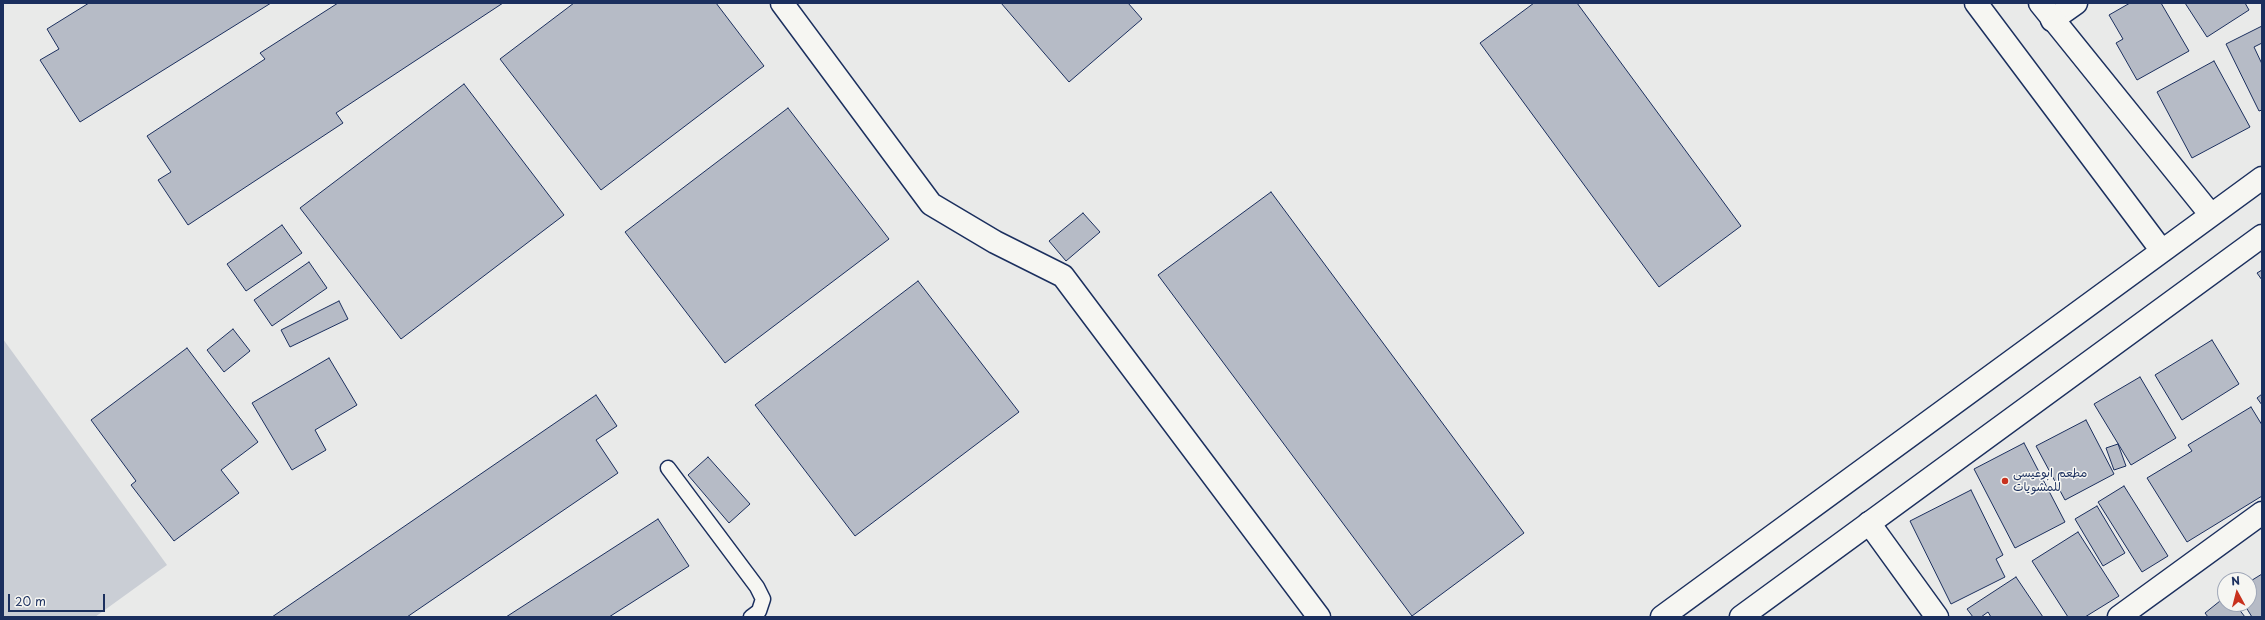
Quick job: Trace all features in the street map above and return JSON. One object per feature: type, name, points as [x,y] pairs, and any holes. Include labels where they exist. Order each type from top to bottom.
[{"type":"street","points":[[782,3],[931,204],[995,242],[1063,276],[1319,617]]},
{"type":"street","points":[[1976,3],[2162,251]]},
{"type":"street","points":[[2076,3],[2046,11],[2211,216]]},
{"type":"street","points":[[1662,617],[2262,178]]},
{"type":"street","points":[[1747,615],[1869,523],[2262,236]]},
{"type":"street","points":[[2119,617],[2262,513]]},
{"type":"street","points":[[1869,523],[1937,617]]},
{"type":"lane","points":[[668,468],[757,587],[763,599],[759,611],[751,617]]},
{"type":"shaded area","points":[[3,339],[167,565],[95,617],[3,617]]},
{"type":"building","points":[[89,3],[271,3],[80,122],[40,60],[59,49],[47,29]]},
{"type":"building","points":[[338,3],[503,3],[336,113],[343,123],[188,225],[158,180],[171,172],[147,136],[265,59],[260,53]]},
{"type":"building","points":[[574,3],[716,3],[764,66],[601,190],[500,59]]},
{"type":"building","points":[[1001,3],[1128,3],[1142,19],[1069,82]]},
{"type":"building","points":[[1534,3],[1577,3],[1741,226],[1659,287],[1480,43]]},
{"type":"building","points":[[2130,3],[2161,3],[2189,51],[2137,80],[2116,43],[2123,39],[2109,15]]},
{"type":"building","points":[[2185,3],[2245,3],[2249,10],[2207,37]]},
{"type":"building","points":[[2262,26],[2262,43],[2254,47],[2262,64],[2262,110],[2259,111],[2226,44]]},
{"type":"building","points":[[2214,61],[2250,127],[2192,158],[2157,92]]},
{"type":"building","points":[[464,84],[564,215],[401,339],[300,208]]},
{"type":"building","points":[[788,108],[889,239],[725,363],[625,232]]},
{"type":"building","points":[[1271,192],[1524,533],[1412,616],[1158,275]]},
{"type":"building","points":[[1083,213],[1100,232],[1066,261],[1049,241]]},
{"type":"building","points":[[282,225],[302,253],[246,291],[227,264]]},
{"type":"building","points":[[309,262],[327,288],[272,326],[254,300]]},
{"type":"building","points":[[2262,270],[2262,280],[2257,273]]},
{"type":"building","points":[[918,281],[1019,412],[855,536],[755,405]]},
{"type":"building","points":[[339,301],[348,319],[290,347],[281,330]]},
{"type":"building","points":[[233,329],[250,351],[224,372],[207,350]]},
{"type":"building","points":[[2212,340],[2239,384],[2182,420],[2155,375]]},
{"type":"building","points":[[187,348],[258,442],[221,470],[239,493],[174,541],[131,485],[136,481],[91,420]]},
{"type":"building","points":[[329,358],[357,405],[315,430],[326,450],[292,470],[252,403]]},
{"type":"building","points":[[2140,377],[2176,438],[2131,465],[2094,404]]},
{"type":"building","points":[[2262,394],[2262,405],[2257,398]]},
{"type":"building","points":[[596,395],[617,426],[596,440],[618,473],[407,617],[272,617]]},
{"type":"building","points":[[2251,407],[2262,425],[2262,496],[2187,542],[2147,478],[2192,451],[2188,445]]},
{"type":"building","points":[[2086,420],[2114,474],[2065,500],[2036,446]]},
{"type":"building","points":[[2024,443],[2065,522],[2015,548],[1974,469]]},
{"type":"building","points":[[2118,444],[2126,466],[2114,470],[2106,448]]},
{"type":"building","points":[[708,457],[750,504],[729,523],[688,475]]},
{"type":"building","points":[[2124,486],[2168,556],[2142,572],[2098,502]]},
{"type":"building","points":[[1971,490],[2003,555],[1996,559],[2005,577],[1951,604],[1910,521]]},
{"type":"building","points":[[2097,506],[2125,553],[2103,566],[2075,519]]},
{"type":"building","points":[[658,519],[689,566],[609,617],[506,617]]},
{"type":"building","points":[[2078,532],[2119,596],[2085,617],[2068,617],[2032,561]]},
{"type":"building","points":[[2262,574],[2262,617],[2252,617],[2249,612],[2257,612],[2257,577]]},
{"type":"building","points":[[2016,577],[2043,617],[1991,617],[1988,612],[1981,617],[1973,617],[1967,609]]},
{"type":"building","points":[[2217,603],[2217,612],[2241,612],[2245,617],[2208,617],[2205,613]]},
{"type":"place","name":"مطعم ابوعيسى للمشويات","points":[[2005,481]]}]
